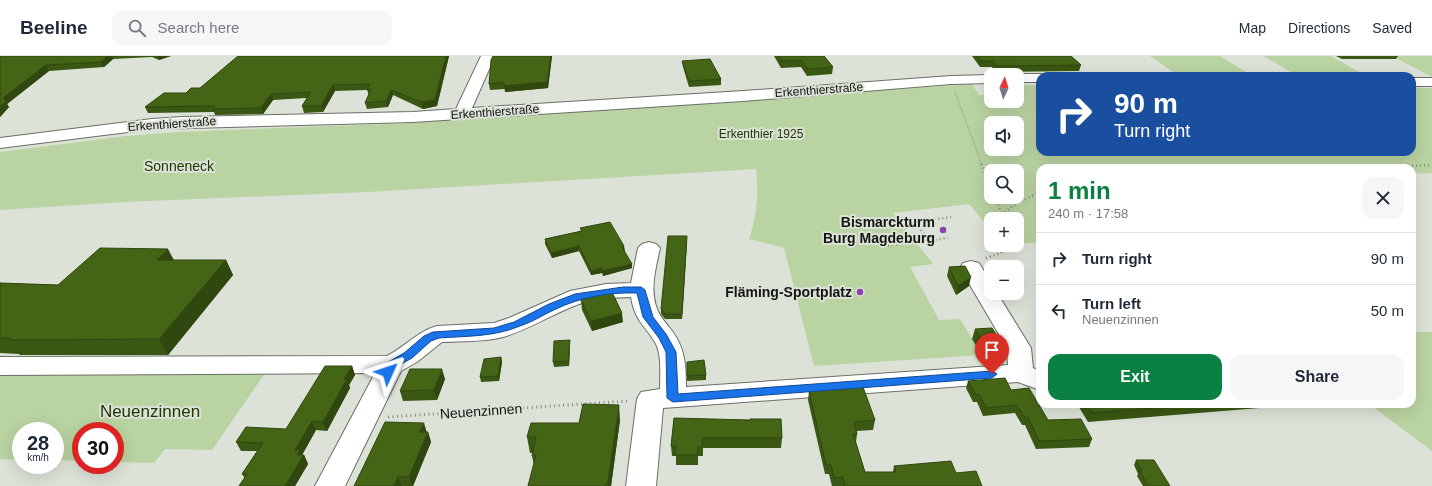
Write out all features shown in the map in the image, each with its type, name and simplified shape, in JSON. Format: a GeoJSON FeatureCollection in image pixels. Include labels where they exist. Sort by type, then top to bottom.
{"type":"FeatureCollection","features":[{"type":"Feature","properties":{"kind":"street"},"geometry":{"type":"LineString","coordinates":[[462,114],[488,56]]}},
{"type":"Feature","properties":{"kind":"street","name":"Erkenthierstraße"},"geometry":{"type":"LineString","coordinates":[[0,143],[146,125],[183,122],[373,119],[984,78]]}},
{"type":"Feature","properties":{"kind":"street"},"geometry":{"type":"LineString","coordinates":[[1024,78],[1036,78]]}},
{"type":"Feature","properties":{"kind":"street"},"geometry":{"type":"LineString","coordinates":[[1416,82],[1432,82]]}},
{"type":"Feature","properties":{"kind":"street"},"geometry":{"type":"LineString","coordinates":[[641,486],[671,352],[663,336],[648,317],[641,290],[649,248]]}},
{"type":"Feature","properties":{"kind":"street"},"geometry":{"type":"LineString","coordinates":[[661,399],[1031,377],[1019,348],[971,268]]}},
{"type":"Feature","properties":{"kind":"street"},"geometry":{"type":"LineString","coordinates":[[0,366],[375,364],[389,366],[408,356],[428,338],[437,334],[495,331],[517,324],[552,306],[578,296],[606,291],[641,290]]}},
{"type":"Feature","properties":{"kind":"street"},"geometry":{"type":"LineString","coordinates":[[330,486],[365,418],[389,366]]}},
{"type":"Feature","properties":{"kind":"path"},"geometry":{"type":"LineString","coordinates":[[951,80],[974,147],[984,171]]}},
{"type":"Feature","properties":{"kind":"path"},"geometry":{"type":"LineString","coordinates":[[1416,166],[1432,165]]}},
{"type":"Feature","properties":{"kind":"path"},"geometry":{"type":"LineString","coordinates":[[1006,212],[1014,205],[1036,194]]}},
{"type":"Feature","properties":{"kind":"path"},"geometry":{"type":"LineString","coordinates":[[929,241],[914,222],[951,217]]}},
{"type":"Feature","properties":{"kind":"path"},"geometry":{"type":"LineString","coordinates":[[884,246],[948,238]]}},
{"type":"Feature","properties":{"kind":"path"},"geometry":{"type":"LineString","coordinates":[[971,268],[970,264],[973,262],[1002,252]]}},
{"type":"Feature","properties":{"kind":"path","name":"Neuenzinnen"},"geometry":{"type":"LineString","coordinates":[[365,418],[661,399]]}},
{"type":"Feature","properties":{"kind":"green space"},"geometry":{"type":"Polygon","coordinates":[[[1150,56],[1220,56],[1246,72],[1173,72],[1150,56]]]}},
{"type":"Feature","properties":{"kind":"green space"},"geometry":{"type":"Polygon","coordinates":[[[1263,56],[1331,56],[1359,72],[1291,72],[1263,56]]]}},
{"type":"Feature","properties":{"kind":"green space"},"geometry":{"type":"Polygon","coordinates":[[[1392,56],[1432,56],[1432,77],[1392,56]]]}},
{"type":"Feature","properties":{"kind":"green space"},"geometry":{"type":"Polygon","coordinates":[[[972,84],[979,95],[984,95],[984,108],[1024,108],[1024,85],[1036,85],[1036,156],[1416,156],[1416,88],[1432,88],[1432,173],[1416,174],[1416,164],[1036,164],[1036,242],[1024,243],[1024,212],[984,212],[984,222],[969,204],[893,213],[933,264],[910,267],[939,320],[960,319],[982,355],[814,366],[784,248],[749,239],[757,204],[756,169],[368,192],[124,202],[0,210],[0,152],[126,136],[178,132],[411,123],[972,84]]]}},
{"type":"Feature","properties":{"kind":"green space"},"geometry":{"type":"Polygon","coordinates":[[[1416,332],[1432,332],[1432,451],[1374,408],[1416,408],[1416,332]]]}},
{"type":"Feature","properties":{"kind":"green space","name":"Neuenzinnen"},"geometry":{"type":"Polygon","coordinates":[[[268,369],[212,450],[165,449],[154,463],[124,462],[124,422],[72,422],[72,461],[64,460],[64,422],[12,422],[12,460],[0,459],[0,370],[268,369]]]}},
{"type":"Feature","properties":{"kind":"building"},"geometry":{"type":"Polygon","coordinates":[[[0,56],[108,56],[101,62],[46,65],[3,98],[6,101],[0,107],[0,56]]]}},
{"type":"Feature","properties":{"kind":"building"},"geometry":{"type":"Polygon","coordinates":[[[238,56],[446,56],[435,100],[421,102],[391,90],[386,101],[365,103],[371,89],[367,89],[370,84],[333,85],[321,106],[302,106],[311,92],[271,94],[261,108],[213,109],[215,106],[145,107],[164,93],[186,93],[191,88],[200,88],[238,56]]]}},
{"type":"Feature","properties":{"kind":"building"},"geometry":{"type":"Polygon","coordinates":[[[493,56],[551,56],[547,82],[504,86],[504,82],[489,84],[491,60],[493,56]]]}},
{"type":"Feature","properties":{"kind":"building"},"geometry":{"type":"Polygon","coordinates":[[[778,56],[824,56],[833,67],[808,69],[801,60],[782,61],[778,56]]]}},
{"type":"Feature","properties":{"kind":"building"},"geometry":{"type":"Polygon","coordinates":[[[978,56],[1071,56],[1081,65],[997,66],[993,61],[981,61],[978,56]]]}},
{"type":"Feature","properties":{"kind":"building"},"geometry":{"type":"Polygon","coordinates":[[[710,59],[721,79],[689,81],[682,61],[710,59]]]}},
{"type":"Feature","properties":{"kind":"building"},"geometry":{"type":"Polygon","coordinates":[[[610,222],[624,246],[622,247],[632,264],[603,271],[601,268],[591,271],[579,246],[551,253],[545,239],[582,231],[580,228],[610,222]]]}},
{"type":"Feature","properties":{"kind":"building"},"geometry":{"type":"Polygon","coordinates":[[[668,236],[687,236],[682,314],[665,314],[661,309],[668,236]]]}},
{"type":"Feature","properties":{"kind":"building"},"geometry":{"type":"Polygon","coordinates":[[[100,248],[168,249],[157,260],[226,260],[159,339],[9,340],[11,338],[0,338],[0,283],[58,285],[100,248]]]}},
{"type":"Feature","properties":{"kind":"building"},"geometry":{"type":"Polygon","coordinates":[[[965,266],[971,277],[958,286],[949,267],[965,266]]]}},
{"type":"Feature","properties":{"kind":"building"},"geometry":{"type":"Polygon","coordinates":[[[612,292],[622,313],[591,321],[581,300],[612,292]]]}},
{"type":"Feature","properties":{"kind":"building"},"geometry":{"type":"Polygon","coordinates":[[[992,328],[1004,347],[987,349],[975,329],[992,328]]]}},
{"type":"Feature","properties":{"kind":"building"},"geometry":{"type":"Polygon","coordinates":[[[570,340],[568,361],[553,362],[554,341],[570,340]]]}},
{"type":"Feature","properties":{"kind":"building"},"geometry":{"type":"Polygon","coordinates":[[[501,357],[498,376],[480,377],[484,359],[501,357]]]}},
{"type":"Feature","properties":{"kind":"building"},"geometry":{"type":"Polygon","coordinates":[[[704,360],[706,375],[687,376],[687,362],[704,360]]]}},
{"type":"Feature","properties":{"kind":"building"},"geometry":{"type":"Polygon","coordinates":[[[325,366],[352,366],[344,379],[347,379],[323,422],[312,421],[295,450],[300,450],[297,455],[304,455],[285,486],[239,486],[247,474],[242,474],[263,443],[236,442],[246,427],[286,429],[325,366]]]}},
{"type":"Feature","properties":{"kind":"building"},"geometry":{"type":"Polygon","coordinates":[[[410,369],[442,369],[434,390],[400,391],[410,369]]]}},
{"type":"Feature","properties":{"kind":"building"},"geometry":{"type":"Polygon","coordinates":[[[1005,378],[1011,390],[1029,388],[1036,400],[1036,408],[1041,408],[1048,420],[1081,419],[1092,439],[1039,441],[1028,417],[1024,417],[1017,405],[986,408],[979,394],[976,395],[968,381],[1005,378]]]}},
{"type":"Feature","properties":{"kind":"building"},"geometry":{"type":"Polygon","coordinates":[[[863,387],[875,420],[854,422],[857,434],[853,434],[865,472],[896,472],[894,466],[951,461],[956,473],[976,471],[982,486],[845,486],[843,477],[834,478],[831,465],[826,465],[809,391],[863,387]]]}},
{"type":"Feature","properties":{"kind":"building"},"geometry":{"type":"Polygon","coordinates":[[[583,404],[619,405],[608,483],[606,483],[605,486],[528,486],[536,455],[532,456],[536,437],[527,437],[531,423],[579,423],[583,404]]]}},
{"type":"Feature","properties":{"kind":"building"},"geometry":{"type":"Polygon","coordinates":[[[1089,408],[1155,408],[1092,413],[1089,408]]]}},
{"type":"Feature","properties":{"kind":"building"},"geometry":{"type":"Polygon","coordinates":[[[674,418],[750,420],[781,419],[782,438],[703,438],[702,446],[698,447],[697,455],[675,455],[676,446],[671,446],[674,418]]]}},
{"type":"Feature","properties":{"kind":"building"},"geometry":{"type":"Polygon","coordinates":[[[385,422],[424,423],[419,432],[428,432],[409,477],[398,477],[394,486],[354,486],[385,422]]]}},
{"type":"Feature","properties":{"kind":"building"},"geometry":{"type":"Polygon","coordinates":[[[1136,460],[1154,460],[1170,486],[1148,486],[1136,460]]]}},
{"type":"Feature","properties":{"kind":"place","name":"Bismarckturm Burg Magdeburg"},"geometry":{"type":"Point","coordinates":[943,230]}},
{"type":"Feature","properties":{"kind":"place","name":"Fläming-Sportplatz"},"geometry":{"type":"Point","coordinates":[860,292]}},
{"type":"Feature","properties":{"kind":"route"},"geometry":{"type":"LineString","coordinates":[[388,372],[389,366],[408,356],[428,338],[437,334],[495,331],[508,328],[527,320],[552,306],[578,296],[606,291],[641,290],[641,295],[648,317],[663,336],[671,352],[673,398],[992,374]]}},
{"type":"Feature","properties":{"kind":"park label","name":"Erkenthier 1925"},"geometry":{"type":"Point","coordinates":[761,134]}},
{"type":"Feature","properties":{"kind":"park label","name":"Sonneneck"},"geometry":{"type":"Point","coordinates":[179,166]}}]}
